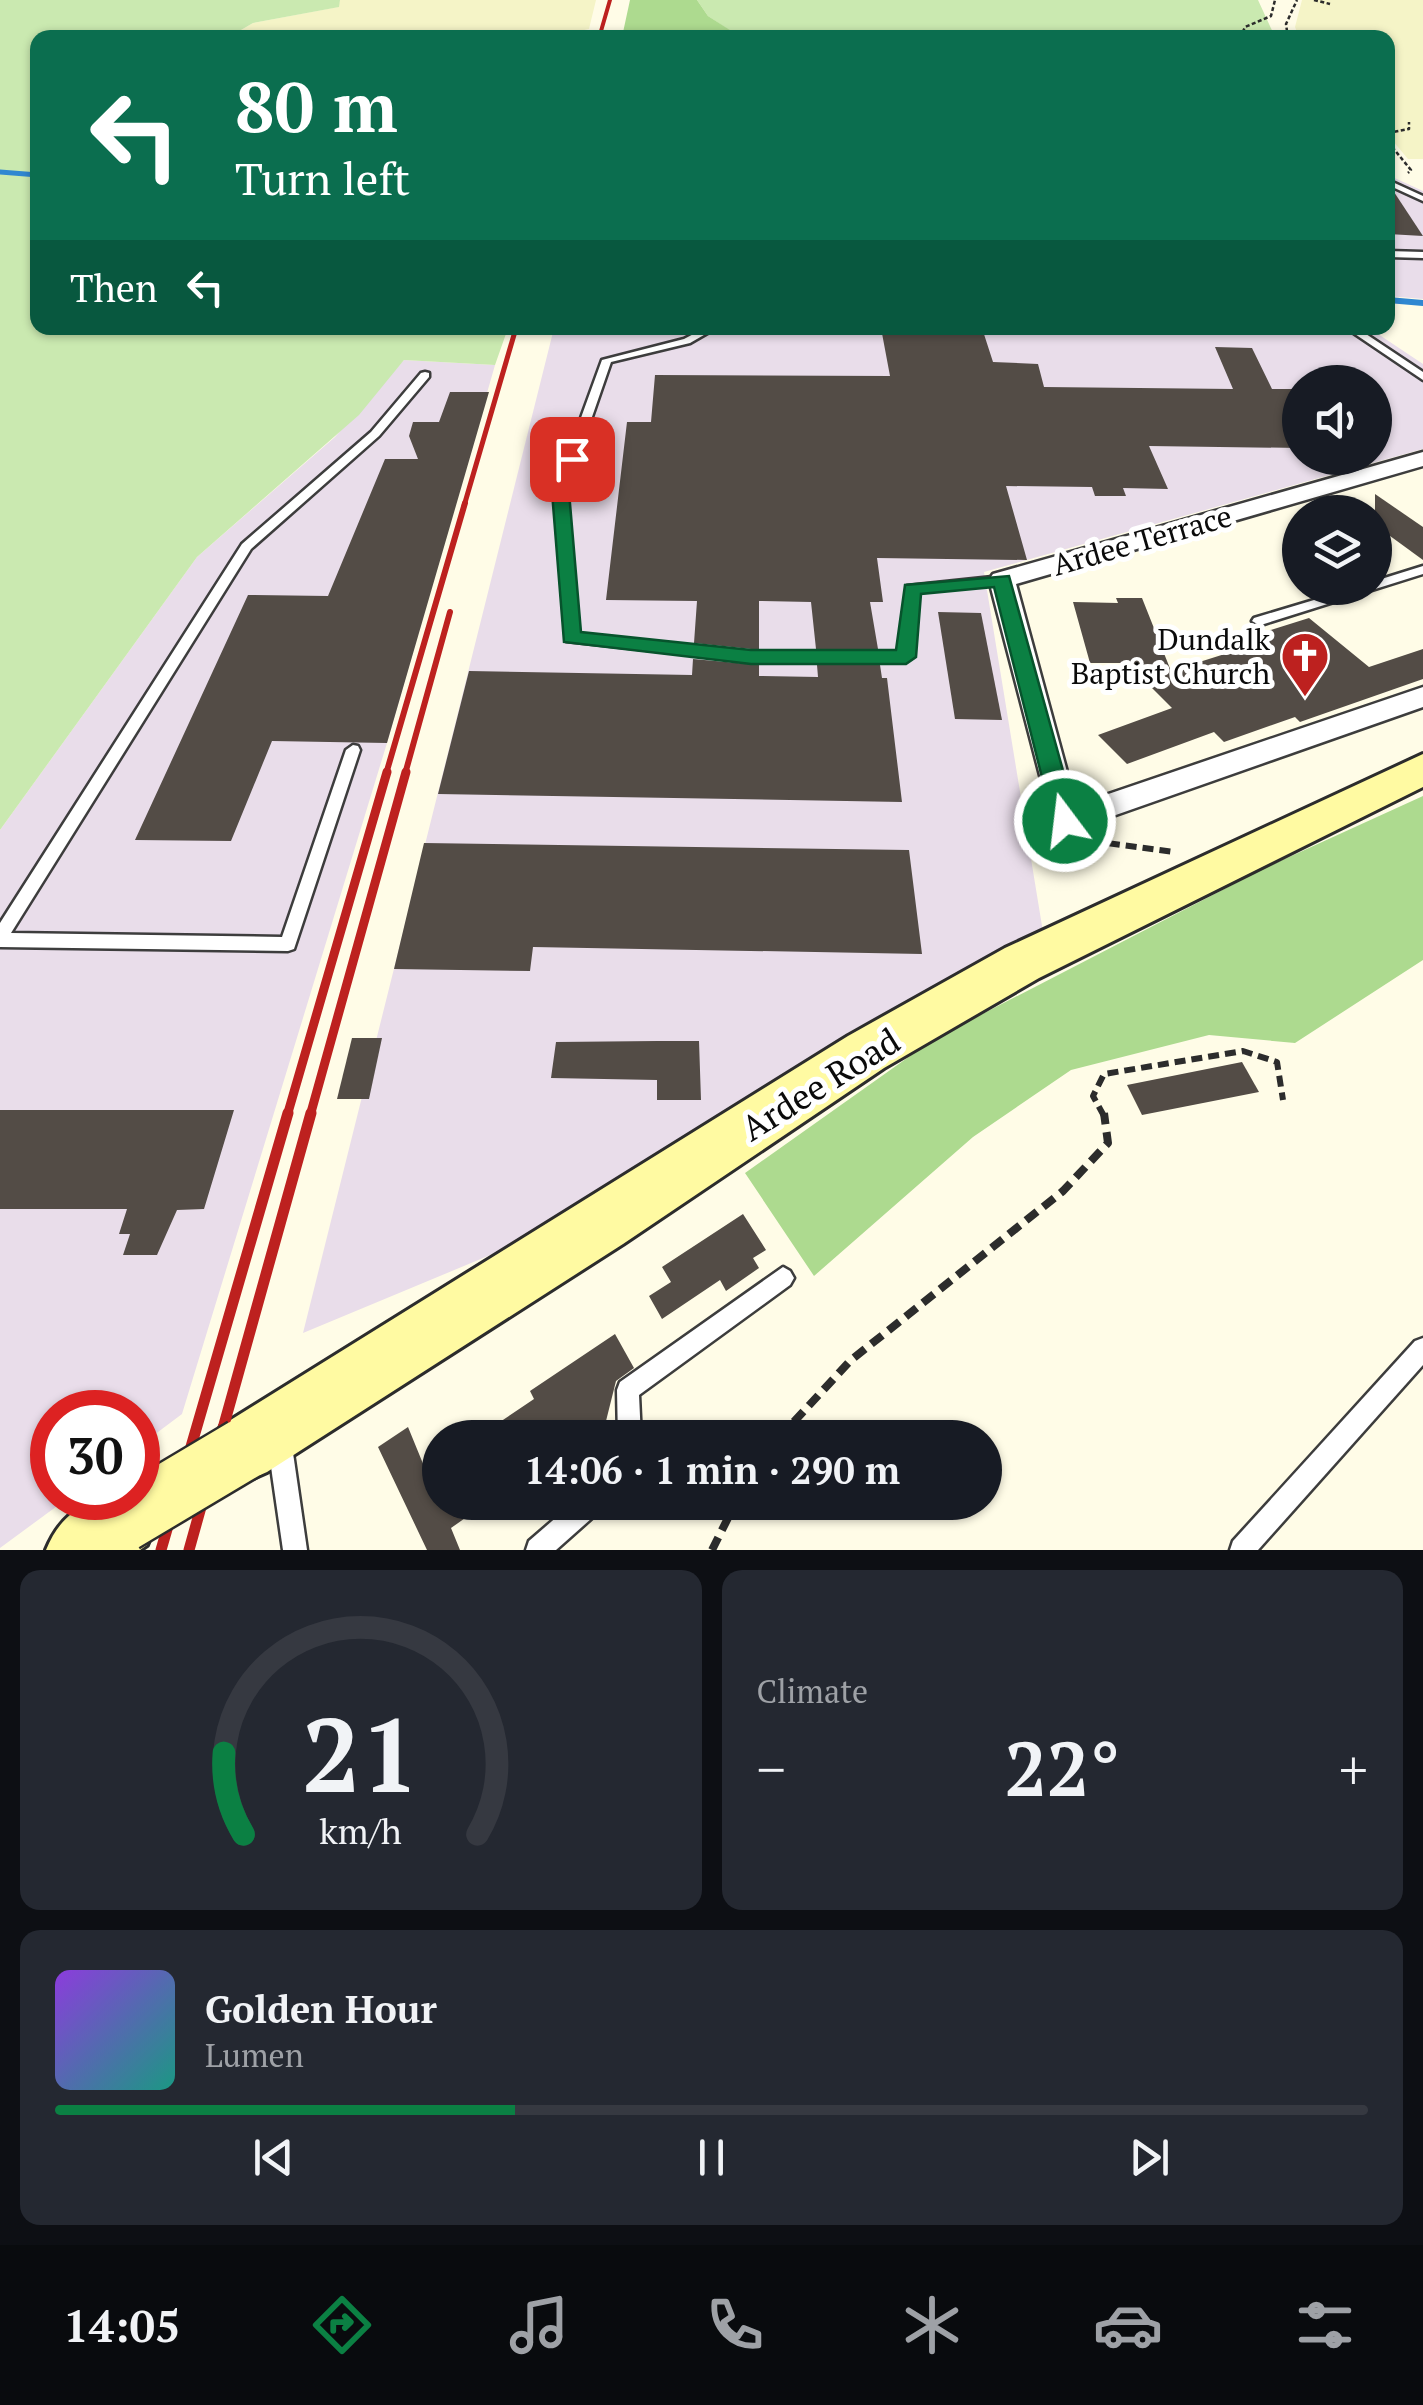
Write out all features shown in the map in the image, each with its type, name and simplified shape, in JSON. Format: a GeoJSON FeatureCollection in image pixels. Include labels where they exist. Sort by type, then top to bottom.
{"type":"FeatureCollection","features":[{"type":"Feature","properties":{"kind":"main road","name":"Ardee Road"},"geometry":{"type":"LineString","coordinates":[[102,1535],[603,1224],[866,1052],[1022,963],[1423,769]]}},
{"type":"Feature","properties":{"kind":"street","name":"Ardee Terrace"},"geometry":{"type":"LineString","coordinates":[[1002,580],[1423,459]]}},
{"type":"Feature","properties":{"kind":"street"},"geometry":{"type":"LineString","coordinates":[[1002,580],[1065,821],[1423,697]]}},
{"type":"Feature","properties":{"kind":"lane"},"geometry":{"type":"LineString","coordinates":[[1395,185],[1423,199]]}},
{"type":"Feature","properties":{"kind":"lane"},"geometry":{"type":"LineString","coordinates":[[1395,254],[1423,255]]}},
{"type":"Feature","properties":{"kind":"lane"},"geometry":{"type":"LineString","coordinates":[[697,335],[607,360],[560,492],[571,638],[751,657],[906,657],[912,589],[1002,580]]}},
{"type":"Feature","properties":{"kind":"lane"},"geometry":{"type":"LineString","coordinates":[[1362,335],[1423,376]]}},
{"type":"Feature","properties":{"kind":"lane"},"geometry":{"type":"LineString","coordinates":[[0,938],[246,548],[375,434],[425,376]]}},
{"type":"Feature","properties":{"kind":"lane"},"geometry":{"type":"LineString","coordinates":[[1392,580],[1423,570]]}},
{"type":"Feature","properties":{"kind":"lane"},"geometry":{"type":"LineString","coordinates":[[1259,621],[1311,605]]}},
{"type":"Feature","properties":{"kind":"lane"},"geometry":{"type":"LineString","coordinates":[[0,938],[288,944],[353,750]]}},
{"type":"Feature","properties":{"kind":"lane"},"geometry":{"type":"LineString","coordinates":[[629,1420],[628,1390],[783,1278]]}},
{"type":"Feature","properties":{"kind":"lane"},"geometry":{"type":"LineString","coordinates":[[1242,1550],[1423,1349]]}},
{"type":"Feature","properties":{"kind":"lane"},"geometry":{"type":"LineString","coordinates":[[261,1438],[295,1550]]}},
{"type":"Feature","properties":{"kind":"lane"},"geometry":{"type":"LineString","coordinates":[[538,1550],[572,1520]]}},
{"type":"Feature","properties":{"kind":"path"},"geometry":{"type":"LineString","coordinates":[[1243,30],[1270,16],[1276,0]]}},
{"type":"Feature","properties":{"kind":"path"},"geometry":{"type":"LineString","coordinates":[[1287,30],[1297,0]]}},
{"type":"Feature","properties":{"kind":"path"},"geometry":{"type":"LineString","coordinates":[[1314,0],[1330,4]]}},
{"type":"Feature","properties":{"kind":"path"},"geometry":{"type":"LineString","coordinates":[[1395,132],[1409,129],[1408,122]]}},
{"type":"Feature","properties":{"kind":"path"},"geometry":{"type":"LineString","coordinates":[[1395,151],[1411,170],[1404,180]]}},
{"type":"Feature","properties":{"kind":"path"},"geometry":{"type":"LineString","coordinates":[[1065,821],[1095,843],[1173,852],[1208,874]]}},
{"type":"Feature","properties":{"kind":"path"},"geometry":{"type":"LineString","coordinates":[[796,1420],[850,1360],[1062,1191],[1108,1143],[1104,1114],[1093,1096],[1104,1074],[1243,1051],[1277,1062],[1284,1100]]}},
{"type":"Feature","properties":{"kind":"path"},"geometry":{"type":"LineString","coordinates":[[712,1550],[727,1520]]}},
{"type":"Feature","properties":{"kind":"shaded area"},"geometry":{"type":"Polygon","coordinates":[[[1395,178],[1423,191],[1423,299],[1395,297],[1395,178]]]}},
{"type":"Feature","properties":{"kind":"shaded area"},"geometry":{"type":"Polygon","coordinates":[[[552,335],[1380,335],[1423,364],[1423,449],[1392,458],[1392,365],[1282,365],[1282,475],[1330,475],[984,572],[1043,932],[851,1031],[524,1241],[303,1333],[552,335]]]}},
{"type":"Feature","properties":{"kind":"shaded area"},"geometry":{"type":"Polygon","coordinates":[[[404,360],[495,365],[387,743],[182,1414],[160,1430],[160,1390],[30,1390],[30,1520],[38,1520],[0,1548],[0,830],[197,557],[335,437],[404,360]]]}},
{"type":"Feature","properties":{"kind":"green space"},"geometry":{"type":"Polygon","coordinates":[[[0,0],[340,0],[339,7],[253,23],[241,30],[30,30],[30,335],[506,335],[495,365],[404,360],[359,415],[197,557],[0,830],[0,0]]]}},
{"type":"Feature","properties":{"kind":"green space"},"geometry":{"type":"Polygon","coordinates":[[[340,0],[596,0],[589,29],[584,30],[241,30],[253,23],[338,7],[340,0]]]}},
{"type":"Feature","properties":{"kind":"green space"},"geometry":{"type":"Polygon","coordinates":[[[630,0],[697,0],[708,16],[730,30],[624,30],[630,0]]]}},
{"type":"Feature","properties":{"kind":"green space"},"geometry":{"type":"Polygon","coordinates":[[[697,0],[1258,0],[1272,30],[729,30],[708,16],[697,0]]]}},
{"type":"Feature","properties":{"kind":"green space"},"geometry":{"type":"Polygon","coordinates":[[[1302,0],[1423,0],[1423,159],[1408,159],[1395,143],[1395,30],[1295,27],[1302,0]]]}},
{"type":"Feature","properties":{"kind":"green space"},"geometry":{"type":"Polygon","coordinates":[[[1423,796],[1423,960],[1295,1043],[1209,1035],[1071,1070],[973,1137],[814,1276],[745,1173],[934,1039],[1263,869],[1423,796]]]}},
{"type":"Feature","properties":{"kind":"building"},"geometry":{"type":"Polygon","coordinates":[[[1395,194],[1423,236],[1395,234],[1395,194]]]}},
{"type":"Feature","properties":{"kind":"building"},"geometry":{"type":"Polygon","coordinates":[[[882,335],[984,335],[993,362],[1038,364],[1044,387],[1233,389],[1215,347],[1252,348],[1272,389],[1282,389],[1282,448],[1149,446],[1168,489],[1123,488],[1126,496],[1095,496],[1092,487],[1006,486],[1027,560],[877,558],[883,602],[870,602],[878,649],[816,649],[811,602],[759,601],[759,649],[694,643],[697,601],[606,600],[627,422],[651,422],[655,375],[890,376],[882,335]]]}},
{"type":"Feature","properties":{"kind":"building"},"geometry":{"type":"Polygon","coordinates":[[[450,392],[489,392],[387,743],[272,741],[231,841],[135,840],[248,595],[328,596],[385,459],[418,459],[409,436],[413,422],[439,422],[450,392]]]}},
{"type":"Feature","properties":{"kind":"building"},"geometry":{"type":"Polygon","coordinates":[[[1392,506],[1423,527],[1423,560],[1392,537],[1392,506]]]}},
{"type":"Feature","properties":{"kind":"building"},"geometry":{"type":"Polygon","coordinates":[[[1116,598],[1142,598],[1171,671],[1269,640],[1261,633],[1309,618],[1369,667],[1423,649],[1423,679],[1300,722],[1295,717],[1224,742],[1214,732],[1127,764],[1098,735],[1172,708],[1127,663],[1090,663],[1073,602],[1118,603],[1116,598]]]}},
{"type":"Feature","properties":{"kind":"building"},"geometry":{"type":"Polygon","coordinates":[[[938,612],[981,613],[1002,720],[955,719],[938,612]]]}},
{"type":"Feature","properties":{"kind":"building"},"geometry":{"type":"Polygon","coordinates":[[[693,659],[759,665],[759,676],[818,677],[817,665],[880,665],[882,678],[887,678],[902,802],[438,794],[469,671],[692,675],[693,659]]]}},
{"type":"Feature","properties":{"kind":"building"},"geometry":{"type":"Polygon","coordinates":[[[424,843],[909,850],[922,954],[533,947],[530,971],[394,969],[424,843]]]}},
{"type":"Feature","properties":{"kind":"building"},"geometry":{"type":"Polygon","coordinates":[[[352,1038],[382,1038],[369,1099],[337,1099],[352,1038]]]}},
{"type":"Feature","properties":{"kind":"building"},"geometry":{"type":"Polygon","coordinates":[[[699,1041],[701,1100],[657,1100],[657,1080],[551,1078],[556,1042],[699,1041]]]}},
{"type":"Feature","properties":{"kind":"building"},"geometry":{"type":"Polygon","coordinates":[[[1242,1062],[1259,1092],[1142,1115],[1127,1085],[1242,1062]]]}},
{"type":"Feature","properties":{"kind":"building"},"geometry":{"type":"Polygon","coordinates":[[[0,1110],[234,1110],[204,1209],[177,1210],[157,1255],[123,1255],[130,1234],[119,1234],[127,1209],[0,1209],[0,1110]]]}},
{"type":"Feature","properties":{"kind":"building"},"geometry":{"type":"Polygon","coordinates":[[[743,1214],[766,1250],[753,1258],[759,1268],[726,1291],[720,1280],[662,1319],[649,1296],[671,1282],[662,1267],[743,1214]]]}},
{"type":"Feature","properties":{"kind":"building"},"geometry":{"type":"Polygon","coordinates":[[[615,1334],[634,1368],[616,1381],[606,1420],[503,1420],[534,1399],[530,1391],[615,1334]]]}},
{"type":"Feature","properties":{"kind":"building"},"geometry":{"type":"Polygon","coordinates":[[[408,1427],[422,1461],[422,1520],[462,1520],[451,1528],[460,1550],[427,1550],[378,1447],[408,1427]]]}},
{"type":"Feature","properties":{"kind":"waterway"},"geometry":{"type":"LineString","coordinates":[[0,172],[30,174]]}},
{"type":"Feature","properties":{"kind":"waterway"},"geometry":{"type":"LineString","coordinates":[[1395,301],[1423,303]]}},
{"type":"Feature","properties":{"kind":"railway"},"geometry":{"type":"LineString","coordinates":[[601,30],[610,0]]}},
{"type":"Feature","properties":{"kind":"railway"},"geometry":{"type":"LineString","coordinates":[[464,506],[514,335]]}},
{"type":"Feature","properties":{"kind":"railway"},"geometry":{"type":"LineString","coordinates":[[386,774],[465,503]]}},
{"type":"Feature","properties":{"kind":"railway"},"geometry":{"type":"LineString","coordinates":[[405,774],[450,612]]}},
{"type":"Feature","properties":{"kind":"railway"},"geometry":{"type":"LineString","coordinates":[[287,1116],[387,772]]}},
{"type":"Feature","properties":{"kind":"railway"},"geometry":{"type":"LineString","coordinates":[[310,1116],[406,772]]}},
{"type":"Feature","properties":{"kind":"railway"},"geometry":{"type":"LineString","coordinates":[[161,1550],[288,1113]]}},
{"type":"Feature","properties":{"kind":"railway"},"geometry":{"type":"LineString","coordinates":[[189,1550],[311,1113]]}},
{"type":"Feature","properties":{"kind":"place","name":"Dundalk Baptist Church"},"geometry":{"type":"Point","coordinates":[1305,698]}},
{"type":"Feature","properties":{"kind":"route"},"geometry":{"type":"LineString","coordinates":[[572,459],[560,492],[571,638],[751,657],[906,657],[912,589],[1002,580],[1065,821]]}}]}
